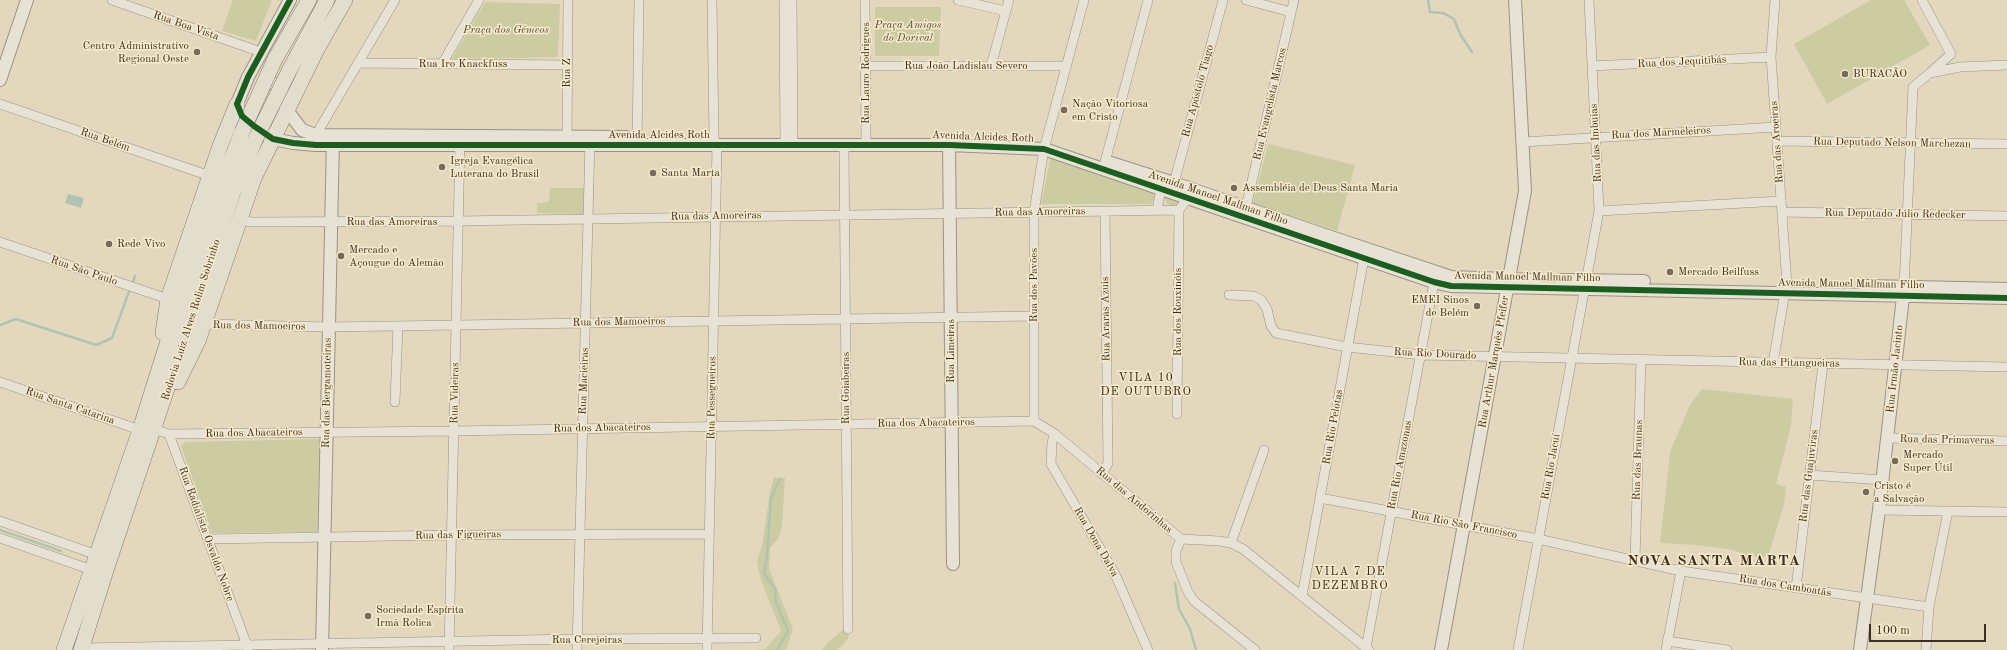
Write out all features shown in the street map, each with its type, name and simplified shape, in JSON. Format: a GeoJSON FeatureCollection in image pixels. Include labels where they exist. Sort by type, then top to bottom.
{"type":"FeatureCollection","features":[{"type":"Feature","properties":{"kind":"highway","name":"Rodovia Luiz Alves Rolim Sobrinho"},"geometry":{"type":"LineString","coordinates":[[82,649],[147,429],[156,382],[211,214],[242,132],[275,59],[309,0]]}},
{"type":"Feature","properties":{"kind":"highway","name":"Rodovia Luiz Alves Rolim Sobrinho"},"geometry":{"type":"LineString","coordinates":[[64,650],[97,555],[147,429],[166,396],[233,192],[289,71],[327,0]]}},
{"type":"Feature","properties":{"kind":"highway"},"geometry":{"type":"LineString","coordinates":[[166,396],[179,381],[198,341],[254,178],[317,49],[345,0]]}},
{"type":"Feature","properties":{"kind":"highway"},"geometry":{"type":"LineString","coordinates":[[156,382],[168,299],[210,176],[237,104]]}},
{"type":"Feature","properties":{"kind":"street"},"geometry":{"type":"LineString","coordinates":[[0,80],[28,0]]}},
{"type":"Feature","properties":{"kind":"street","name":"Rua Boa Vista"},"geometry":{"type":"LineString","coordinates":[[112,0],[261,52]]}},
{"type":"Feature","properties":{"kind":"street"},"geometry":{"type":"LineString","coordinates":[[274,139],[242,116],[237,104],[261,52],[290,0]]}},
{"type":"Feature","properties":{"kind":"street"},"geometry":{"type":"LineString","coordinates":[[316,140],[358,63],[395,0]]}},
{"type":"Feature","properties":{"kind":"street"},"geometry":{"type":"LineString","coordinates":[[442,64],[479,0]]}},
{"type":"Feature","properties":{"kind":"street","name":"Rua Z"},"geometry":{"type":"LineString","coordinates":[[567,141],[568,0]]}},
{"type":"Feature","properties":{"kind":"street"},"geometry":{"type":"LineString","coordinates":[[637,141],[639,0]]}},
{"type":"Feature","properties":{"kind":"street","name":"Rua Pessegueiros"},"geometry":{"type":"LineString","coordinates":[[706,650],[715,216],[712,0]]}},
{"type":"Feature","properties":{"kind":"street"},"geometry":{"type":"LineString","coordinates":[[784,0],[788,35],[789,142]]}},
{"type":"Feature","properties":{"kind":"street"},"geometry":{"type":"LineString","coordinates":[[788,35],[792,0]]}},
{"type":"Feature","properties":{"kind":"street","name":"Rua Lauro Rodrigues"},"geometry":{"type":"LineString","coordinates":[[865,0],[866,142]]}},
{"type":"Feature","properties":{"kind":"street"},"geometry":{"type":"LineString","coordinates":[[958,0],[1006,11]]}},
{"type":"Feature","properties":{"kind":"street"},"geometry":{"type":"LineString","coordinates":[[991,66],[1009,0]]}},
{"type":"Feature","properties":{"kind":"street","name":"Rua dos Pavões"},"geometry":{"type":"LineString","coordinates":[[1034,421],[1034,212],[1045,145],[1084,0]]}},
{"type":"Feature","properties":{"kind":"street"},"geometry":{"type":"LineString","coordinates":[[1105,162],[1148,0]]}},
{"type":"Feature","properties":{"kind":"street","name":"Rua Apóstolo Tiago"},"geometry":{"type":"LineString","coordinates":[[1174,183],[1222,0]]}},
{"type":"Feature","properties":{"kind":"street"},"geometry":{"type":"LineString","coordinates":[[1246,0],[1291,12]]}},
{"type":"Feature","properties":{"kind":"street","name":"Rua Evangelista Marcos"},"geometry":{"type":"LineString","coordinates":[[1246,207],[1294,0]]}},
{"type":"Feature","properties":{"kind":"street","name":"Rua Arthur Marquês Pfeifer"},"geometry":{"type":"LineString","coordinates":[[1441,650],[1525,191],[1515,0]]}},
{"type":"Feature","properties":{"kind":"street","name":"Rua das Imbuias"},"geometry":{"type":"LineString","coordinates":[[1585,284],[1599,211],[1589,0]]}},
{"type":"Feature","properties":{"kind":"street","name":"Rua das Aroeiras"},"geometry":{"type":"LineString","coordinates":[[1773,363],[1786,288],[1771,57],[1775,0]]}},
{"type":"Feature","properties":{"kind":"street"},"geometry":{"type":"LineString","coordinates":[[1922,0],[1952,54],[1930,73]]}},
{"type":"Feature","properties":{"kind":"street"},"geometry":{"type":"LineString","coordinates":[[261,52],[268,79],[282,91],[287,110]]}},
{"type":"Feature","properties":{"kind":"street","name":"Rua dos Jequitibás"},"geometry":{"type":"LineString","coordinates":[[1592,66],[1771,57]]}},
{"type":"Feature","properties":{"kind":"street","name":"Rua Iro Knackfuss"},"geometry":{"type":"LineString","coordinates":[[358,63],[568,65]]}},
{"type":"Feature","properties":{"kind":"street"},"geometry":{"type":"LineString","coordinates":[[1930,73],[1960,67],[2007,65]]}},
{"type":"Feature","properties":{"kind":"street","name":"Rua João Ladislau Severo"},"geometry":{"type":"LineString","coordinates":[[866,66],[1066,66]]}},
{"type":"Feature","properties":{"kind":"street","name":"Rua Irmão Jacinto"},"geometry":{"type":"LineString","coordinates":[[1860,650],[1883,480],[1904,291],[1913,87],[1930,73]]}},
{"type":"Feature","properties":{"kind":"street"},"geometry":{"type":"LineString","coordinates":[[246,84],[268,79]]}},
{"type":"Feature","properties":{"kind":"street","name":"Rua Belém"},"geometry":{"type":"LineString","coordinates":[[0,104],[210,176]]}},
{"type":"Feature","properties":{"kind":"street","name":"Avenida Alcides Roth"},"geometry":{"type":"LineString","coordinates":[[287,110],[302,130],[316,140]]}},
{"type":"Feature","properties":{"kind":"street","name":"Rua dos Marmeleiros"},"geometry":{"type":"LineString","coordinates":[[1523,142],[1776,127]]}},
{"type":"Feature","properties":{"kind":"street","name":"Avenida Alcides Roth"},"geometry":{"type":"LineString","coordinates":[[274,139],[866,142],[949,141],[992,138],[1045,145]]}},
{"type":"Feature","properties":{"kind":"street","name":"Rua das Bergamoteiras"},"geometry":{"type":"LineString","coordinates":[[322,647],[333,140]]}},
{"type":"Feature","properties":{"kind":"street","name":"Rua Videiras"},"geometry":{"type":"LineString","coordinates":[[449,646],[460,141]]}},
{"type":"Feature","properties":{"kind":"street","name":"Rua Macieiras"},"geometry":{"type":"LineString","coordinates":[[577,650],[590,141]]}},
{"type":"Feature","properties":{"kind":"street","name":"Rua Limeiras"},"geometry":{"type":"LineString","coordinates":[[949,141],[953,564]]}},
{"type":"Feature","properties":{"kind":"street","name":"Rua Deputado Nelson Marchezan"},"geometry":{"type":"LineString","coordinates":[[1777,141],[2007,144]]}},
{"type":"Feature","properties":{"kind":"street","name":"Avenida Alcides Roth"},"geometry":{"type":"LineString","coordinates":[[789,142],[844,146],[866,142]]}},
{"type":"Feature","properties":{"kind":"street","name":"Avenida Manoel Mallman Filho"},"geometry":{"type":"LineString","coordinates":[[1045,145],[1174,183],[1189,193],[1364,258],[1434,282],[1451,286],[1508,283],[1786,288],[1904,291],[2007,298]]}},
{"type":"Feature","properties":{"kind":"street","name":"Avenida Manoel Mallman Filho"},"geometry":{"type":"LineString","coordinates":[[1045,145],[1161,189],[1189,193],[1246,207],[1451,277],[1508,283]]}},
{"type":"Feature","properties":{"kind":"street","name":"Rua Goiabeiras"},"geometry":{"type":"LineString","coordinates":[[844,146],[848,629]]}},
{"type":"Feature","properties":{"kind":"street"},"geometry":{"type":"LineString","coordinates":[[1157,210],[1161,189]]}},
{"type":"Feature","properties":{"kind":"street"},"geometry":{"type":"LineString","coordinates":[[1179,210],[1189,193]]}},
{"type":"Feature","properties":{"kind":"street"},"geometry":{"type":"LineString","coordinates":[[1599,211],[1781,201]]}},
{"type":"Feature","properties":{"kind":"street","name":"Rua das Amoreiras"},"geometry":{"type":"LineString","coordinates":[[239,220],[250,222],[588,220],[715,216],[1179,210]]}},
{"type":"Feature","properties":{"kind":"street","name":"Rua dos Rouxinóis"},"geometry":{"type":"LineString","coordinates":[[1177,414],[1179,210]]}},
{"type":"Feature","properties":{"kind":"street","name":"Rua Araras Azuis"},"geometry":{"type":"LineString","coordinates":[[1102,474],[1108,463],[1105,211]]}},
{"type":"Feature","properties":{"kind":"street","name":"Rua Deputado Júlio Redecker"},"geometry":{"type":"LineString","coordinates":[[1782,212],[2007,216]]}},
{"type":"Feature","properties":{"kind":"street","name":"Rua São Paulo"},"geometry":{"type":"LineString","coordinates":[[0,242],[168,299]]}},
{"type":"Feature","properties":{"kind":"street","name":"Rua Rio Pelotas"},"geometry":{"type":"LineString","coordinates":[[1302,596],[1364,258]]}},
{"type":"Feature","properties":{"kind":"street","name":"Rua Rio Amazonas"},"geometry":{"type":"LineString","coordinates":[[1368,649],[1434,282]]}},
{"type":"Feature","properties":{"kind":"street","name":"Rua Rio Jacuí"},"geometry":{"type":"LineString","coordinates":[[1518,650],[1585,284]]}},
{"type":"Feature","properties":{"kind":"street","name":"Avenida Manoel Mallman Filho"},"geometry":{"type":"LineString","coordinates":[[1904,291],[2007,289]]}},
{"type":"Feature","properties":{"kind":"street","name":"Rua Rio Dourado"},"geometry":{"type":"LineString","coordinates":[[1229,295],[1254,296],[1261,300],[1267,309],[1271,326],[1276,333],[1289,337],[1347,347],[1421,355],[1571,358]]}},
{"type":"Feature","properties":{"kind":"street","name":"Rua dos Mamoeiros"},"geometry":{"type":"LineString","coordinates":[[204,324],[329,327],[1034,316]]}},
{"type":"Feature","properties":{"kind":"street"},"geometry":{"type":"LineString","coordinates":[[395,402],[398,326]]}},
{"type":"Feature","properties":{"kind":"street","name":"Rua das Pitangueiras"},"geometry":{"type":"LineString","coordinates":[[1571,358],[2007,367]]}},
{"type":"Feature","properties":{"kind":"street","name":"Rua das Braunas"},"geometry":{"type":"LineString","coordinates":[[1635,560],[1641,360]]}},
{"type":"Feature","properties":{"kind":"street","name":"Rua das Guajuviras"},"geometry":{"type":"LineString","coordinates":[[1796,588],[1823,364]]}},
{"type":"Feature","properties":{"kind":"street","name":"Rua Santa Catarina"},"geometry":{"type":"LineString","coordinates":[[0,382],[147,429]]}},
{"type":"Feature","properties":{"kind":"street","name":"Rua das Andorinhas"},"geometry":{"type":"LineString","coordinates":[[1034,421],[1055,434],[1181,539],[1231,543],[1243,549],[1368,649]]}},
{"type":"Feature","properties":{"kind":"street","name":"Rua dos Abacateiros"},"geometry":{"type":"LineString","coordinates":[[169,434],[454,431],[1034,421]]}},
{"type":"Feature","properties":{"kind":"street"},"geometry":{"type":"LineString","coordinates":[[147,429],[169,434]]}},
{"type":"Feature","properties":{"kind":"street","name":"Rua Radialista Osvaldo Nobre"},"geometry":{"type":"LineString","coordinates":[[169,434],[247,647]]}},
{"type":"Feature","properties":{"kind":"street","name":"Rua Dona Dalva"},"geometry":{"type":"LineString","coordinates":[[1055,434],[1052,442],[1051,464],[1115,574],[1148,650]]}},
{"type":"Feature","properties":{"kind":"street","name":"Rua das Primaveras"},"geometry":{"type":"LineString","coordinates":[[1887,438],[2007,441]]}},
{"type":"Feature","properties":{"kind":"street"},"geometry":{"type":"LineString","coordinates":[[1231,543],[1264,450]]}},
{"type":"Feature","properties":{"kind":"street"},"geometry":{"type":"LineString","coordinates":[[1810,475],[1883,480]]}},
{"type":"Feature","properties":{"kind":"street","name":"Rua Rio São Francisco"},"geometry":{"type":"LineString","coordinates":[[1320,498],[1538,539]]}},
{"type":"Feature","properties":{"kind":"street"},"geometry":{"type":"LineString","coordinates":[[1879,510],[2007,512]]}},
{"type":"Feature","properties":{"kind":"street"},"geometry":{"type":"LineString","coordinates":[[1926,650],[1929,607],[1948,511]]}},
{"type":"Feature","properties":{"kind":"street"},"geometry":{"type":"LineString","coordinates":[[0,521],[97,555]]}},
{"type":"Feature","properties":{"kind":"street","name":"Rua das Figueiras"},"geometry":{"type":"LineString","coordinates":[[208,539],[452,535],[709,534]]}},
{"type":"Feature","properties":{"kind":"street"},"geometry":{"type":"LineString","coordinates":[[0,538],[92,570]]}},
{"type":"Feature","properties":{"kind":"street"},"geometry":{"type":"LineString","coordinates":[[1181,539],[1176,551],[1176,562],[1188,592],[1194,601],[1255,650]]}},
{"type":"Feature","properties":{"kind":"street","name":"Rua dos Camboatãs"},"geometry":{"type":"LineString","coordinates":[[1538,539],[1681,570],[1929,607]]}},
{"type":"Feature","properties":{"kind":"street"},"geometry":{"type":"LineString","coordinates":[[1681,570],[1667,646],[1727,650]]}},
{"type":"Feature","properties":{"kind":"street","name":"Rua Cerejeiras"},"geometry":{"type":"LineString","coordinates":[[82,649],[449,646],[577,639],[707,640],[756,638]]}},
{"type":"Feature","properties":{"kind":"green space"},"geometry":{"type":"Polygon","coordinates":[[[233,0],[272,0],[256,41],[222,31],[233,0]]]}},
{"type":"Feature","properties":{"kind":"green space","name":"BURACÃO"},"geometry":{"type":"Polygon","coordinates":[[[1871,0],[1904,0],[1930,45],[1827,104],[1794,44],[1871,0]]]}},
{"type":"Feature","properties":{"kind":"green space","name":"Praça dos Gêmeos"},"geometry":{"type":"Polygon","coordinates":[[[485,2],[560,4],[558,57],[452,59],[485,2]]]}},
{"type":"Feature","properties":{"kind":"green space","name":"Praça Amigos do Dorival"},"geometry":{"type":"Polygon","coordinates":[[[875,7],[941,7],[939,56],[875,56],[875,7]]]}},
{"type":"Feature","properties":{"kind":"green space"},"geometry":{"type":"Polygon","coordinates":[[[1268,144],[1355,165],[1337,231],[1253,203],[1268,144]]]}},
{"type":"Feature","properties":{"kind":"green space"},"geometry":{"type":"Polygon","coordinates":[[[1051,156],[1154,192],[1155,198],[1151,204],[1041,204],[1051,156]]]}},
{"type":"Feature","properties":{"kind":"green space"},"geometry":{"type":"Polygon","coordinates":[[[550,188],[585,188],[585,214],[537,213],[537,203],[549,202],[550,188]]]}},
{"type":"Feature","properties":{"kind":"green space"},"geometry":{"type":"Polygon","coordinates":[[[1167,196],[1181,200],[1178,205],[1172,206],[1167,204],[1165,199],[1167,196]]]}},
{"type":"Feature","properties":{"kind":"green space"},"geometry":{"type":"Polygon","coordinates":[[[1702,389],[1793,399],[1791,426],[1776,484],[1786,487],[1784,504],[1768,557],[1748,557],[1734,550],[1697,545],[1660,543],[1670,452],[1690,405],[1702,389]]]}},
{"type":"Feature","properties":{"kind":"green space"},"geometry":{"type":"Polygon","coordinates":[[[320,439],[317,532],[212,533],[181,446],[186,442],[320,439]]]}},
{"type":"Feature","properties":{"kind":"green space"},"geometry":{"type":"Polygon","coordinates":[[[774,477],[785,478],[782,528],[778,539],[770,548],[769,569],[793,629],[786,650],[752,650],[765,649],[781,631],[760,577],[757,560],[762,547],[770,492],[774,477]]]}},
{"type":"Feature","properties":{"kind":"green space"},"geometry":{"type":"Polygon","coordinates":[[[844,629],[849,633],[848,639],[842,646],[837,650],[822,650],[828,642],[844,629]]]}},
{"type":"Feature","properties":{"kind":"shaded area"},"geometry":{"type":"Polygon","coordinates":[[[68,194],[84,198],[81,208],[65,203],[68,194]]]}},
{"type":"Feature","properties":{"kind":"waterway"},"geometry":{"type":"LineString","coordinates":[[1428,0],[1430,12],[1443,13],[1454,19],[1460,34],[1472,52]]}},
{"type":"Feature","properties":{"kind":"waterway"},"geometry":{"type":"LineString","coordinates":[[132,285],[135,276]]}},
{"type":"Feature","properties":{"kind":"waterway"},"geometry":{"type":"LineString","coordinates":[[0,325],[16,319],[96,345],[112,338],[130,289]]}},
{"type":"Feature","properties":{"kind":"waterway"},"geometry":{"type":"LineString","coordinates":[[777,650],[788,631],[776,602],[775,589],[764,573],[767,556],[771,498],[780,479]]}},
{"type":"Feature","properties":{"kind":"waterway"},"geometry":{"type":"LineString","coordinates":[[0,530],[61,551]]}},
{"type":"Feature","properties":{"kind":"waterway"},"geometry":{"type":"LineString","coordinates":[[1175,583],[1179,609],[1190,629],[1196,650]]}},
{"type":"Feature","properties":{"kind":"cycle path"},"geometry":{"type":"LineString","coordinates":[[290,0],[248,77],[237,104],[242,116],[254,126],[273,139],[293,143],[316,145],[949,145],[1044,149],[1434,282],[1451,286],[2007,298]]}},
{"type":"Feature","properties":{"kind":"place","name":"Centro Administrativo Regional Oeste"},"geometry":{"type":"Point","coordinates":[197,52]}},
{"type":"Feature","properties":{"kind":"place","name":"BURACÃO"},"geometry":{"type":"Point","coordinates":[1845,74]}},
{"type":"Feature","properties":{"kind":"place","name":"Nação Vitoriosa em Cristo"},"geometry":{"type":"Point","coordinates":[1064,110]}},
{"type":"Feature","properties":{"kind":"place","name":"Igreja Evangélica Luterana do Brasil"},"geometry":{"type":"Point","coordinates":[442,167]}},
{"type":"Feature","properties":{"kind":"place","name":"Santa Marta"},"geometry":{"type":"Point","coordinates":[653,173]}},
{"type":"Feature","properties":{"kind":"place","name":"Assembléia de Deus Santa Maria"},"geometry":{"type":"Point","coordinates":[1234,188]}},
{"type":"Feature","properties":{"kind":"place","name":"Rede Vivo"},"geometry":{"type":"Point","coordinates":[109,244]}},
{"type":"Feature","properties":{"kind":"place","name":"Mercado e Açougue do Alemão"},"geometry":{"type":"Point","coordinates":[341,256]}},
{"type":"Feature","properties":{"kind":"place","name":"Mercado Beilfuss"},"geometry":{"type":"Point","coordinates":[1670,272]}},
{"type":"Feature","properties":{"kind":"place","name":"EMEI Sinos de Belém"},"geometry":{"type":"Point","coordinates":[1477,306]}},
{"type":"Feature","properties":{"kind":"place","name":"Mercado Super Útil"},"geometry":{"type":"Point","coordinates":[1895,461]}},
{"type":"Feature","properties":{"kind":"place","name":"Cristo é a Salvação"},"geometry":{"type":"Point","coordinates":[1866,492]}},
{"type":"Feature","properties":{"kind":"place","name":"Sociedade Espírita Irmã Rolica"},"geometry":{"type":"Point","coordinates":[368,616]}},
{"type":"Feature","properties":{"kind":"district","name":"VILA 10 DE OUTUBRO"},"geometry":{"type":"Point","coordinates":[1146,385]}},
{"type":"Feature","properties":{"kind":"district","name":"NOVA SANTA MARTA"},"geometry":{"type":"Point","coordinates":[1714,561]}},
{"type":"Feature","properties":{"kind":"district","name":"VILA 7 DE DEZEMBRO"},"geometry":{"type":"Point","coordinates":[1350,579]}}]}
